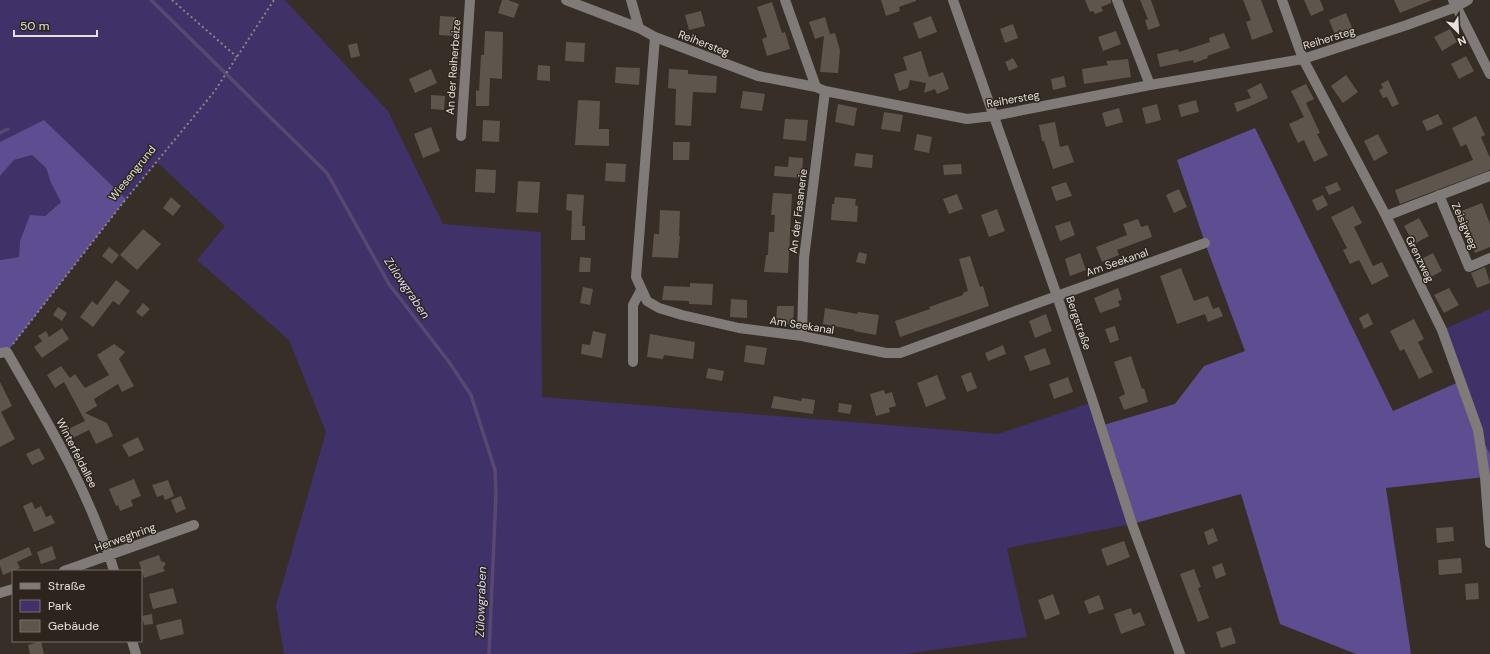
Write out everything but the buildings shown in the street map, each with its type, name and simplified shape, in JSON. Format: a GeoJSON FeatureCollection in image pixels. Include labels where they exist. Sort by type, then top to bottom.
{"type":"FeatureCollection","features":[{"type":"Feature","properties":{"kind":"street","name":"An der Reiherbeize"},"geometry":{"type":"LineString","coordinates":[[460,136],[470,0]]}},
{"type":"Feature","properties":{"kind":"street","name":"Reihersteg"},"geometry":{"type":"LineString","coordinates":[[566,0],[639,28],[655,37],[758,76],[967,118],[993,116],[1150,85],[1303,59],[1362,40],[1455,3],[1468,0]]}},
{"type":"Feature","properties":{"kind":"street"},"geometry":{"type":"LineString","coordinates":[[631,0],[639,28]]}},
{"type":"Feature","properties":{"kind":"street"},"geometry":{"type":"LineString","coordinates":[[786,0],[820,89]]}},
{"type":"Feature","properties":{"kind":"street","name":"Bergstraße"},"geometry":{"type":"LineString","coordinates":[[953,0],[1057,296],[1132,524],[1180,654]]}},
{"type":"Feature","properties":{"kind":"street"},"geometry":{"type":"LineString","coordinates":[[1116,0],[1150,85]]}},
{"type":"Feature","properties":{"kind":"street","name":"Grenzweg"},"geometry":{"type":"LineString","coordinates":[[1282,0],[1303,59],[1386,216],[1442,330],[1478,430],[1485,477],[1490,543]]}},
{"type":"Feature","properties":{"kind":"street"},"geometry":{"type":"LineString","coordinates":[[1455,3],[1490,74]]}},
{"type":"Feature","properties":{"kind":"street","name":"Am Seekanal"},"geometry":{"type":"LineString","coordinates":[[655,37],[636,277],[647,301],[659,308],[738,328],[802,336],[886,353],[900,353],[1205,244]]}},
{"type":"Feature","properties":{"kind":"street","name":"An der Fasanerie"},"geometry":{"type":"LineString","coordinates":[[802,336],[804,258],[820,89]]}},
{"type":"Feature","properties":{"kind":"street","name":"Zeisigweg"},"geometry":{"type":"LineString","coordinates":[[1386,216],[1490,176]]}},
{"type":"Feature","properties":{"kind":"street","name":"Zeisigweg"},"geometry":{"type":"LineString","coordinates":[[1439,195],[1469,267],[1490,258]]}},
{"type":"Feature","properties":{"kind":"street"},"geometry":{"type":"LineString","coordinates":[[633,362],[633,305],[641,290]]}},
{"type":"Feature","properties":{"kind":"street","name":"Winterfeldallee"},"geometry":{"type":"LineString","coordinates":[[4,352],[60,443],[82,489],[110,555],[114,570]]}},
{"type":"Feature","properties":{"kind":"street","name":"Herweghring"},"geometry":{"type":"LineString","coordinates":[[67,570],[194,524]]}},
{"type":"Feature","properties":{"kind":"street"},"geometry":{"type":"LineString","coordinates":[[0,593],[12,589]]}},
{"type":"Feature","properties":{"kind":"street"},"geometry":{"type":"LineString","coordinates":[[132,642],[136,654]]}},
{"type":"Feature","properties":{"kind":"path"},"geometry":{"type":"LineString","coordinates":[[172,0],[237,57]]}},
{"type":"Feature","properties":{"kind":"path","name":"Wiesengrund"},"geometry":{"type":"LineString","coordinates":[[4,352],[126,199],[214,92],[235,62],[274,0]]}},
{"type":"Feature","properties":{"kind":"green space"},"geometry":{"type":"Polygon","coordinates":[[[0,0],[285,0],[388,111],[443,224],[541,232],[542,397],[998,434],[1093,402],[1132,524],[1007,548],[1027,637],[905,654],[284,654],[276,606],[326,432],[289,340],[197,260],[225,226],[157,162],[126,199],[44,120],[0,142],[0,0]]]}},
{"type":"Feature","properties":{"kind":"green space"},"geometry":{"type":"Polygon","coordinates":[[[32,155],[46,168],[51,183],[61,202],[20,241],[19,257],[0,260],[0,176],[14,160],[32,155]]]}},
{"type":"Feature","properties":{"kind":"green space"},"geometry":{"type":"Polygon","coordinates":[[[1490,309],[1490,454],[1478,430],[1442,330],[1490,309]]]}},
{"type":"Feature","properties":{"kind":"shaded area"},"geometry":{"type":"Polygon","coordinates":[[[44,120],[126,199],[7,352],[0,353],[0,260],[19,257],[20,241],[30,215],[45,216],[61,202],[51,183],[46,168],[32,155],[14,160],[0,176],[0,142],[44,120]]]}},
{"type":"Feature","properties":{"kind":"shaded area"},"geometry":{"type":"Polygon","coordinates":[[[1255,128],[1393,411],[1461,381],[1478,430],[1490,454],[1490,543],[1485,477],[1386,488],[1411,654],[1356,654],[1280,624],[1241,494],[1132,524],[1100,426],[1175,404],[1204,366],[1245,351],[1205,243],[1177,160],[1255,128]]]}},
{"type":"Feature","properties":{"kind":"waterway","name":"Zülowgraben"},"geometry":{"type":"LineString","coordinates":[[151,0],[327,173],[389,284],[449,362],[471,395],[495,470],[496,495],[489,654]]}},
{"type":"Feature","properties":{"kind":"waterway"},"geometry":{"type":"LineString","coordinates":[[0,133],[8,129]]}}]}
